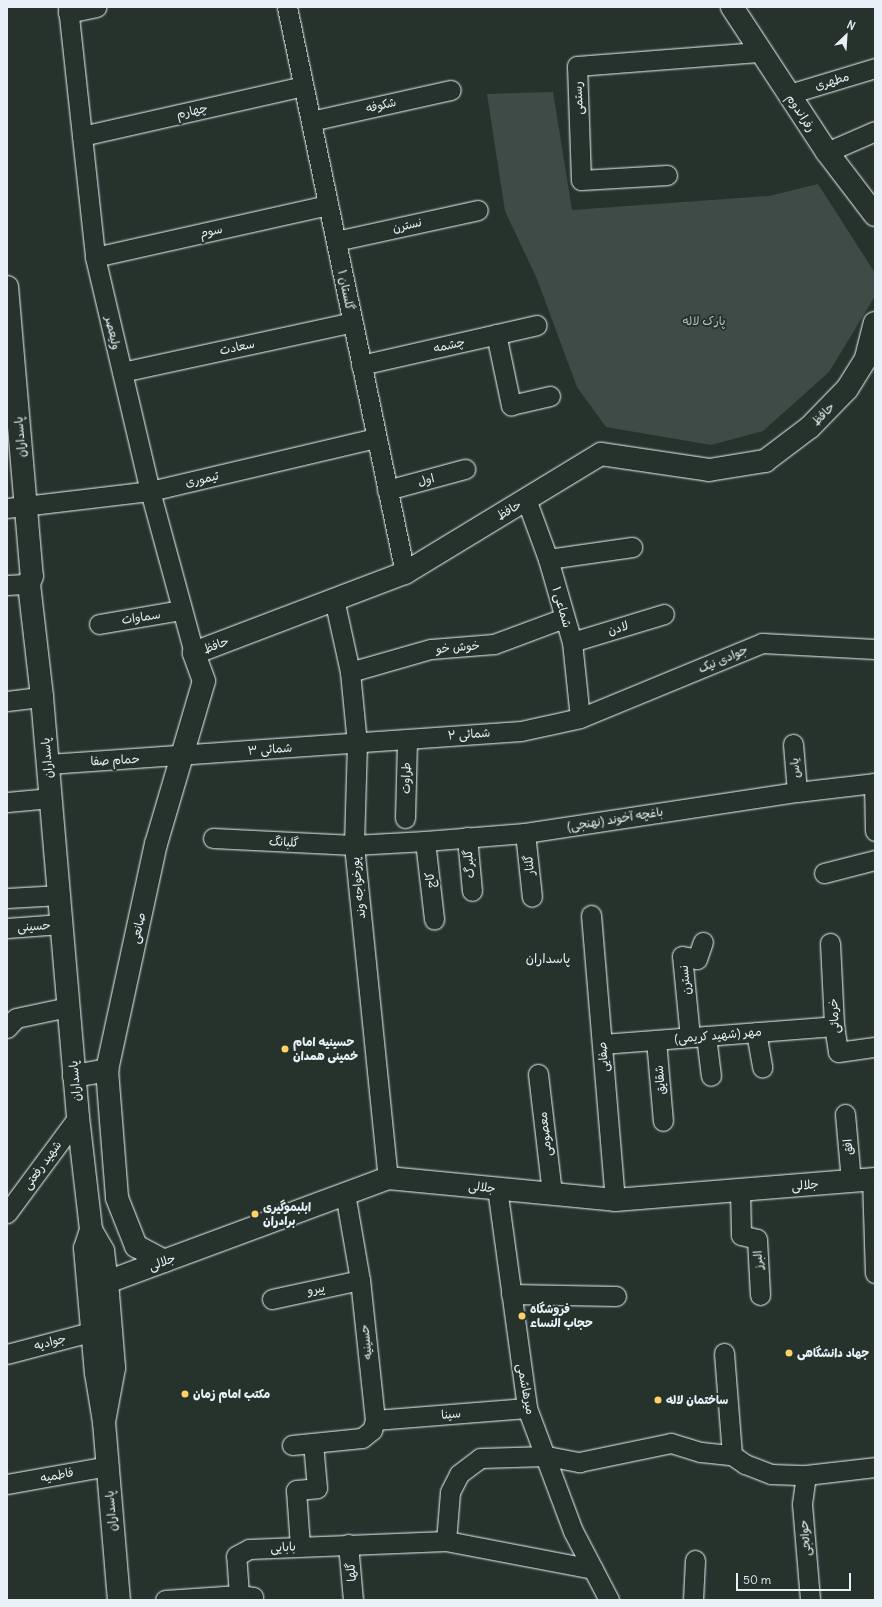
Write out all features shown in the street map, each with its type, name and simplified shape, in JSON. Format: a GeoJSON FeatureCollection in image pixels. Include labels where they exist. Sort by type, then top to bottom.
{"type":"FeatureCollection","features":[{"type":"Feature","properties":{"kind":"street"},"geometry":{"type":"LineString","coordinates":[[68,10],[96,7]]}},
{"type":"Feature","properties":{"kind":"street","name":"گلستان ۱"},"geometry":{"type":"LineString","coordinates":[[287,7],[405,573]]}},
{"type":"Feature","properties":{"kind":"street","name":"رفراندوم"},"geometry":{"type":"LineString","coordinates":[[732,7],[827,152],[875,215]]}},
{"type":"Feature","properties":{"kind":"street","name":"ولیعصر"},"geometry":{"type":"LineString","coordinates":[[68,10],[95,257],[150,491],[194,653]]}},
{"type":"Feature","properties":{"kind":"street","name":"رستمی"},"geometry":{"type":"LineString","coordinates":[[667,175],[581,180],[577,66],[761,52]]}},
{"type":"Feature","properties":{"kind":"street","name":"مطهری"},"geometry":{"type":"LineString","coordinates":[[789,94],[875,68]]}},
{"type":"Feature","properties":{"kind":"street","name":"چهارم"},"geometry":{"type":"LineString","coordinates":[[82,136],[303,86]]}},
{"type":"Feature","properties":{"kind":"street","name":"شکوفه"},"geometry":{"type":"LineString","coordinates":[[311,121],[451,90]]}},
{"type":"Feature","properties":{"kind":"street"},"geometry":{"type":"LineString","coordinates":[[827,152],[875,131]]}},
{"type":"Feature","properties":{"kind":"street","name":"سوم"},"geometry":{"type":"LineString","coordinates":[[95,257],[328,205]]}},
{"type":"Feature","properties":{"kind":"street","name":"نسترن"},"geometry":{"type":"LineString","coordinates":[[336,241],[478,210]]}},
{"type":"Feature","properties":{"kind":"street","name":"پاسداران"},"geometry":{"type":"LineString","coordinates":[[7,294],[16,507],[32,576],[29,584],[42,698],[60,895],[61,924],[74,1076],[91,1230],[103,1251],[107,1282],[114,1368],[104,1422]]}},
{"type":"Feature","properties":{"kind":"street","name":"سعادت"},"geometry":{"type":"LineString","coordinates":[[122,372],[353,322]]}},
{"type":"Feature","properties":{"kind":"street","name":"حافظ"},"geometry":{"type":"LineString","coordinates":[[182,756],[204,681],[194,653],[405,573],[601,454],[710,470],[765,461],[815,422],[847,389],[871,353],[875,323]]}},
{"type":"Feature","properties":{"kind":"street","name":"چشمه"},"geometry":{"type":"LineString","coordinates":[[361,365],[537,325]]}},
{"type":"Feature","properties":{"kind":"street"},"geometry":{"type":"LineString","coordinates":[[496,334],[512,405],[550,396]]}},
{"type":"Feature","properties":{"kind":"street","name":"تیموری"},"geometry":{"type":"LineString","coordinates":[[16,507],[150,491],[376,438]]}},
{"type":"Feature","properties":{"kind":"street","name":"اول"},"geometry":{"type":"LineString","coordinates":[[387,490],[465,469]]}},
{"type":"Feature","properties":{"kind":"street","name":"شماعی ۱"},"geometry":{"type":"LineString","coordinates":[[526,499],[548,559],[572,642],[580,718]]}},
{"type":"Feature","properties":{"kind":"street"},"geometry":{"type":"LineString","coordinates":[[548,559],[632,547]]}},
{"type":"Feature","properties":{"kind":"street"},"geometry":{"type":"LineString","coordinates":[[7,585],[29,584]]}},
{"type":"Feature","properties":{"kind":"street","name":"پورخواجه وند"},"geometry":{"type":"LineString","coordinates":[[334,599],[350,672],[357,743],[354,845],[388,1178]]}},
{"type":"Feature","properties":{"kind":"street","name":"سماوات"},"geometry":{"type":"LineString","coordinates":[[99,624],[182,610]]}},
{"type":"Feature","properties":{"kind":"street","name":"لادن"},"geometry":{"type":"LineString","coordinates":[[572,642],[664,614]]}},
{"type":"Feature","properties":{"kind":"street","name":"خوش خو"},"geometry":{"type":"LineString","coordinates":[[350,672],[431,649],[494,644],[564,618]]}},
{"type":"Feature","properties":{"kind":"street","name":"جوادی نیک"},"geometry":{"type":"LineString","coordinates":[[580,718],[762,642],[875,649]]}},
{"type":"Feature","properties":{"kind":"street"},"geometry":{"type":"LineString","coordinates":[[7,701],[42,698]]}},
{"type":"Feature","properties":{"kind":"street","name":"شمائی ۲"},"geometry":{"type":"LineString","coordinates":[[357,743],[521,731],[580,718]]}},
{"type":"Feature","properties":{"kind":"street","name":"طراوت"},"geometry":{"type":"LineString","coordinates":[[405,818],[407,739]]}},
{"type":"Feature","properties":{"kind":"street","name":"شمائی ۳"},"geometry":{"type":"LineString","coordinates":[[182,756],[357,743]]}},
{"type":"Feature","properties":{"kind":"street","name":"یاس"},"geometry":{"type":"LineString","coordinates":[[792,744],[797,792]]}},
{"type":"Feature","properties":{"kind":"street","name":"حمام صفا"},"geometry":{"type":"LineString","coordinates":[[48,764],[182,756]]}},
{"type":"Feature","properties":{"kind":"street","name":"صانعی"},"geometry":{"type":"LineString","coordinates":[[164,1261],[136,1246],[117,1198],[107,1070],[156,844],[182,756]]}},
{"type":"Feature","properties":{"kind":"street"},"geometry":{"type":"LineString","coordinates":[[874,783],[875,831]]}},
{"type":"Feature","properties":{"kind":"street","name":"باغچه آخوند (نهنجی)"},"geometry":{"type":"LineString","coordinates":[[354,845],[525,833],[797,792],[874,783]]}},
{"type":"Feature","properties":{"kind":"street"},"geometry":{"type":"LineString","coordinates":[[7,802],[51,798]]}},
{"type":"Feature","properties":{"kind":"street","name":"گلنار"},"geometry":{"type":"LineString","coordinates":[[525,833],[532,897]]}},
{"type":"Feature","properties":{"kind":"street","name":"گلبانگ"},"geometry":{"type":"LineString","coordinates":[[213,838],[354,845]]}},
{"type":"Feature","properties":{"kind":"street","name":"گلبرگ"},"geometry":{"type":"LineString","coordinates":[[467,838],[472,891]]}},
{"type":"Feature","properties":{"kind":"street","name":"کاج"},"geometry":{"type":"LineString","coordinates":[[425,841],[434,919]]}},
{"type":"Feature","properties":{"kind":"street"},"geometry":{"type":"LineString","coordinates":[[824,873],[875,860]]}},
{"type":"Feature","properties":{"kind":"street"},"geometry":{"type":"LineString","coordinates":[[7,898],[60,895]]}},
{"type":"Feature","properties":{"kind":"street","name":"صفایی"},"geometry":{"type":"LineString","coordinates":[[591,915],[616,1200]]}},
{"type":"Feature","properties":{"kind":"street","name":"حسینی"},"geometry":{"type":"LineString","coordinates":[[7,928],[61,924]]}},
{"type":"Feature","properties":{"kind":"street","name":"نسترن"},"geometry":{"type":"LineString","coordinates":[[698,1037],[682,956],[697,959],[703,942]]}},
{"type":"Feature","properties":{"kind":"street","name":"خرمائی"},"geometry":{"type":"LineString","coordinates":[[830,943],[834,1026],[838,1052],[875,1047]]}},
{"type":"Feature","properties":{"kind":"street"},"geometry":{"type":"LineString","coordinates":[[7,1028],[16,1018],[68,1007]]}},
{"type":"Feature","properties":{"kind":"street","name":"مهر (شهید کریمی)"},"geometry":{"type":"LineString","coordinates":[[602,1044],[834,1026]]}},
{"type":"Feature","properties":{"kind":"street"},"geometry":{"type":"LineString","coordinates":[[756,1032],[762,1067]]}},
{"type":"Feature","properties":{"kind":"street"},"geometry":{"type":"LineString","coordinates":[[698,1037],[711,1076]]}},
{"type":"Feature","properties":{"kind":"street","name":"شقایق"},"geometry":{"type":"LineString","coordinates":[[656,1040],[663,1121]]}},
{"type":"Feature","properties":{"kind":"street"},"geometry":{"type":"LineString","coordinates":[[74,1076],[107,1070]]}},
{"type":"Feature","properties":{"kind":"street","name":"معصومی"},"geometry":{"type":"LineString","coordinates":[[538,1074],[552,1194]]}},
{"type":"Feature","properties":{"kind":"street","name":"افق"},"geometry":{"type":"LineString","coordinates":[[845,1114],[851,1181]]}},
{"type":"Feature","properties":{"kind":"street","name":"شهید رفعتی"},"geometry":{"type":"LineString","coordinates":[[7,1213],[78,1117]]}},
{"type":"Feature","properties":{"kind":"street","name":"جلالی"},"geometry":{"type":"LineString","coordinates":[[107,1282],[388,1178],[616,1200],[874,1179]]}},
{"type":"Feature","properties":{"kind":"street"},"geometry":{"type":"LineString","coordinates":[[874,1179],[875,1273]]}},
{"type":"Feature","properties":{"kind":"street","name":"میرهاشمی"},"geometry":{"type":"LineString","coordinates":[[496,1188],[527,1408],[547,1456],[573,1531],[609,1600]]}},
{"type":"Feature","properties":{"kind":"street","name":"البرز"},"geometry":{"type":"LineString","coordinates":[[740,1190],[741,1235],[757,1239],[760,1295]]}},
{"type":"Feature","properties":{"kind":"street","name":"حسینیه"},"geometry":{"type":"LineString","coordinates":[[345,1194],[360,1280],[374,1420]]}},
{"type":"Feature","properties":{"kind":"street","name":"پاسداران"},"geometry":{"type":"LineString","coordinates":[[91,1230],[85,1248],[94,1331],[96,1373],[104,1422],[119,1600]]}},
{"type":"Feature","properties":{"kind":"street","name":"پیرو"},"geometry":{"type":"LineString","coordinates":[[272,1299],[360,1280]]}},
{"type":"Feature","properties":{"kind":"street"},"geometry":{"type":"LineString","coordinates":[[511,1294],[616,1296]]}},
{"type":"Feature","properties":{"kind":"street","name":"جوادیه"},"geometry":{"type":"LineString","coordinates":[[7,1354],[94,1331]]}},
{"type":"Feature","properties":{"kind":"street"},"geometry":{"type":"LineString","coordinates":[[724,1353],[732,1455]]}},
{"type":"Feature","properties":{"kind":"street","name":"سینا"},"geometry":{"type":"LineString","coordinates":[[374,1420],[527,1408]]}},
{"type":"Feature","properties":{"kind":"street"},"geometry":{"type":"LineString","coordinates":[[292,1445],[362,1438],[372,1430],[374,1420]]}},
{"type":"Feature","properties":{"kind":"street"},"geometry":{"type":"LineString","coordinates":[[300,1546],[296,1490],[317,1488],[313,1443]]}},
{"type":"Feature","properties":{"kind":"street"},"geometry":{"type":"LineString","coordinates":[[446,1541],[450,1492],[459,1474],[480,1458],[547,1456],[579,1462],[671,1443],[701,1452],[732,1455],[745,1464],[771,1474],[806,1475],[875,1467]]}},
{"type":"Feature","properties":{"kind":"street","name":"فاطمیه"},"geometry":{"type":"LineString","coordinates":[[7,1484],[108,1466]]}},
{"type":"Feature","properties":{"kind":"street","name":"حوائجی"},"geometry":{"type":"LineString","coordinates":[[806,1475],[802,1504],[810,1600]]}},
{"type":"Feature","properties":{"kind":"street","name":"بابایی"},"geometry":{"type":"LineString","coordinates":[[164,1600],[246,1597],[236,1556],[249,1549],[446,1541],[593,1569]]}},
{"type":"Feature","properties":{"kind":"street","name":"گلها"},"geometry":{"type":"LineString","coordinates":[[348,1544],[353,1600]]}},
{"type":"Feature","properties":{"kind":"street"},"geometry":{"type":"LineString","coordinates":[[693,1600],[695,1560]]}},
{"type":"Feature","properties":{"kind":"green space","name":"پارک لاله"},"geometry":{"type":"Polygon","coordinates":[[[553,92],[572,210],[769,196],[818,184],[875,273],[875,296],[829,372],[763,431],[711,445],[606,427],[577,387],[537,279],[505,211],[487,94],[553,92]]]}},
{"type":"Feature","properties":{"kind":"place","name":"حسینیه امام خمینی همدان"},"geometry":{"type":"Point","coordinates":[285,1049]}},
{"type":"Feature","properties":{"kind":"place","name":"ابلبموگیری برادران"},"geometry":{"type":"Point","coordinates":[255,1214]}},
{"type":"Feature","properties":{"kind":"place","name":"فروشگاه حجاب النساء"},"geometry":{"type":"Point","coordinates":[522,1316]}},
{"type":"Feature","properties":{"kind":"place","name":"جهاد دانشگاهی"},"geometry":{"type":"Point","coordinates":[789,1353]}},
{"type":"Feature","properties":{"kind":"place","name":"مکتب امام زمان"},"geometry":{"type":"Point","coordinates":[185,1394]}},
{"type":"Feature","properties":{"kind":"place","name":"ساختمان لاله"},"geometry":{"type":"Point","coordinates":[658,1400]}},
{"type":"Feature","properties":{"kind":"district","name":"پاسداران"},"geometry":{"type":"Point","coordinates":[548,959]}}]}
